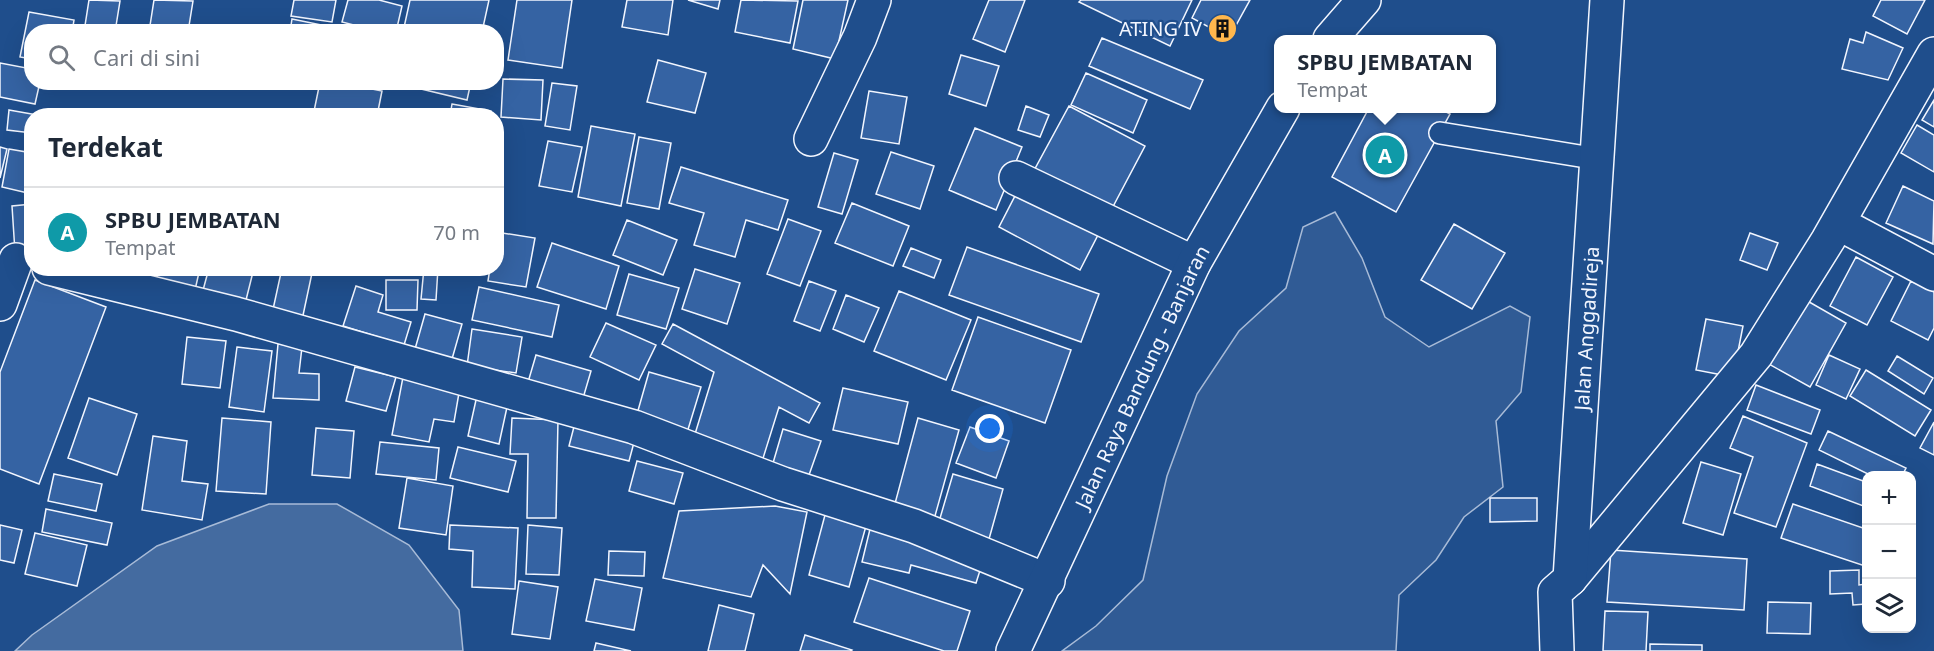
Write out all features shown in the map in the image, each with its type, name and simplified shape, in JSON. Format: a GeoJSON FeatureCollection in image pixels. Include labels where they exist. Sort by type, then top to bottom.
{"type":"FeatureCollection","features":[{"type":"Feature","properties":{"kind":"street"},"geometry":{"type":"LineString","coordinates":[[811,139],[860,37],[874,0]]}},
{"type":"Feature","properties":{"kind":"street"},"geometry":{"type":"LineString","coordinates":[[1337,35],[1364,0]]}},
{"type":"Feature","properties":{"kind":"street","name":"Jalan Anggadireja"},"geometry":{"type":"LineString","coordinates":[[1557,651],[1555,592],[1570,579],[1607,0]]}},
{"type":"Feature","properties":{"kind":"street"},"geometry":{"type":"LineString","coordinates":[[1570,579],[1756,355],[1838,224],[1934,54]]}},
{"type":"Feature","properties":{"kind":"street","name":"Jalan Raya Bandung - Banjaran"},"geometry":{"type":"LineString","coordinates":[[1014,651],[1194,263],[1280,113]]}},
{"type":"Feature","properties":{"kind":"street"},"geometry":{"type":"LineString","coordinates":[[1016,178],[1194,263]]}},
{"type":"Feature","properties":{"kind":"street"},"geometry":{"type":"LineString","coordinates":[[1838,224],[1934,274]]}},
{"type":"Feature","properties":{"kind":"street"},"geometry":{"type":"LineString","coordinates":[[0,304],[16,260]]}},
{"type":"Feature","properties":{"kind":"street"},"geometry":{"type":"LineString","coordinates":[[82,276],[236,314],[634,427],[783,484],[914,526],[1048,581]]}},
{"type":"Feature","properties":{"kind":"lane"},"geometry":{"type":"LineString","coordinates":[[1440,133],[1598,159]]}},
{"type":"Feature","properties":{"kind":"shaded area"},"geometry":{"type":"Polygon","coordinates":[[[1335,212],[1362,258],[1385,317],[1429,347],[1510,306],[1530,317],[1521,392],[1496,421],[1503,487],[1464,517],[1436,560],[1399,595],[1396,651],[1062,651],[1096,626],[1143,580],[1167,476],[1197,394],[1239,331],[1286,288],[1303,227],[1335,212]]]}},
{"type":"Feature","properties":{"kind":"shaded area"},"geometry":{"type":"Polygon","coordinates":[[[269,504],[337,504],[409,545],[459,610],[463,651],[15,651],[32,635],[157,546],[269,504]]]}},
{"type":"Feature","properties":{"kind":"building"},"geometry":{"type":"Polygon","coordinates":[[[89,0],[120,1],[116,24],[85,24],[89,0]]]}},
{"type":"Feature","properties":{"kind":"building"},"geometry":{"type":"Polygon","coordinates":[[[154,0],[193,1],[189,24],[150,24],[154,0]]]}},
{"type":"Feature","properties":{"kind":"building"},"geometry":{"type":"Polygon","coordinates":[[[294,0],[336,0],[332,22],[291,16],[294,0]]]}},
{"type":"Feature","properties":{"kind":"building"},"geometry":{"type":"Polygon","coordinates":[[[348,0],[379,0],[402,6],[398,24],[342,22],[348,0]]]}},
{"type":"Feature","properties":{"kind":"building"},"geometry":{"type":"Polygon","coordinates":[[[410,0],[489,0],[484,24],[405,24],[410,0]]]}},
{"type":"Feature","properties":{"kind":"building"},"geometry":{"type":"Polygon","coordinates":[[[517,0],[572,0],[562,68],[508,60],[517,0]]]}},
{"type":"Feature","properties":{"kind":"building"},"geometry":{"type":"Polygon","coordinates":[[[627,0],[673,0],[668,35],[622,27],[627,0]]]}},
{"type":"Feature","properties":{"kind":"building"},"geometry":{"type":"Polygon","coordinates":[[[688,0],[720,0],[718,9],[688,0]]]}},
{"type":"Feature","properties":{"kind":"building"},"geometry":{"type":"Polygon","coordinates":[[[741,0],[798,1],[790,43],[735,32],[741,0]]]}},
{"type":"Feature","properties":{"kind":"building"},"geometry":{"type":"Polygon","coordinates":[[[803,0],[848,0],[835,59],[793,49],[803,0]]]}},
{"type":"Feature","properties":{"kind":"building"},"geometry":{"type":"Polygon","coordinates":[[[989,0],[1025,0],[1005,52],[973,39],[989,0]]]}},
{"type":"Feature","properties":{"kind":"building"},"geometry":{"type":"Polygon","coordinates":[[[1081,0],[1192,0],[1170,46],[1079,2],[1081,0]]]}},
{"type":"Feature","properties":{"kind":"building","name":"ATING IV"},"geometry":{"type":"Polygon","coordinates":[[[1201,0],[1250,0],[1229,38],[1192,18],[1201,0]]]}},
{"type":"Feature","properties":{"kind":"building"},"geometry":{"type":"Polygon","coordinates":[[[1881,0],[1925,0],[1907,34],[1873,16],[1881,0]]]}},
{"type":"Feature","properties":{"kind":"building"},"geometry":{"type":"Polygon","coordinates":[[[29,12],[74,20],[73,24],[27,24],[29,12]]]}},
{"type":"Feature","properties":{"kind":"building"},"geometry":{"type":"Polygon","coordinates":[[[292,19],[317,24],[291,24],[292,19]]]}},
{"type":"Feature","properties":{"kind":"building"},"geometry":{"type":"Polygon","coordinates":[[[1866,32],[1903,48],[1888,80],[1842,69],[1850,39],[1863,43],[1866,32]]]}},
{"type":"Feature","properties":{"kind":"building"},"geometry":{"type":"Polygon","coordinates":[[[24,37],[24,58],[20,57],[24,37]]]}},
{"type":"Feature","properties":{"kind":"building"},"geometry":{"type":"Polygon","coordinates":[[[1102,38],[1203,80],[1190,109],[1089,66],[1102,38]]]}},
{"type":"Feature","properties":{"kind":"building"},"geometry":{"type":"Polygon","coordinates":[[[961,55],[999,66],[986,106],[949,94],[961,55]]]}},
{"type":"Feature","properties":{"kind":"building"},"geometry":{"type":"Polygon","coordinates":[[[658,60],[706,73],[695,113],[647,102],[658,60]]]}},
{"type":"Feature","properties":{"kind":"building"},"geometry":{"type":"Polygon","coordinates":[[[0,63],[24,68],[24,90],[38,90],[35,104],[0,97],[0,63]]]}},
{"type":"Feature","properties":{"kind":"building"},"geometry":{"type":"Polygon","coordinates":[[[1086,73],[1147,100],[1133,133],[1071,105],[1086,73]]]}},
{"type":"Feature","properties":{"kind":"building"},"geometry":{"type":"Polygon","coordinates":[[[504,79],[543,80],[541,120],[504,117],[504,108],[501,108],[504,79]]]}},
{"type":"Feature","properties":{"kind":"building"},"geometry":{"type":"Polygon","coordinates":[[[552,83],[577,86],[570,130],[545,126],[552,83]]]}},
{"type":"Feature","properties":{"kind":"building"},"geometry":{"type":"Polygon","coordinates":[[[318,90],[382,91],[379,108],[315,108],[318,90]]]}},
{"type":"Feature","properties":{"kind":"building"},"geometry":{"type":"Polygon","coordinates":[[[425,90],[469,90],[467,100],[425,90]]]}},
{"type":"Feature","properties":{"kind":"building"},"geometry":{"type":"Polygon","coordinates":[[[869,91],[907,97],[899,144],[861,138],[869,91]]]}},
{"type":"Feature","properties":{"kind":"building"},"geometry":{"type":"Polygon","coordinates":[[[1934,100],[1934,127],[1922,120],[1934,100]]]}},
{"type":"Feature","properties":{"kind":"building"},"geometry":{"type":"Polygon","coordinates":[[[452,104],[474,108],[451,108],[452,104]]]}},
{"type":"Feature","properties":{"kind":"building"},"geometry":{"type":"Polygon","coordinates":[[[1026,106],[1049,115],[1040,137],[1018,130],[1026,106]]]}},
{"type":"Feature","properties":{"kind":"building"},"geometry":{"type":"Polygon","coordinates":[[[1069,106],[1145,146],[1108,216],[1031,176],[1069,106]]]}},
{"type":"Feature","properties":{"kind":"building"},"geometry":{"type":"Polygon","coordinates":[[[9,110],[24,113],[24,132],[7,130],[9,110]]]}},
{"type":"Feature","properties":{"kind":"building"},"geometry":{"type":"Polygon","coordinates":[[[1366,113],[1450,114],[1396,212],[1332,177],[1366,113]]]}},
{"type":"Feature","properties":{"kind":"building"},"geometry":{"type":"Polygon","coordinates":[[[1917,125],[1934,135],[1934,172],[1901,153],[1917,125]]]}},
{"type":"Feature","properties":{"kind":"building"},"geometry":{"type":"Polygon","coordinates":[[[591,126],[635,134],[621,206],[578,197],[591,126]]]}},
{"type":"Feature","properties":{"kind":"building"},"geometry":{"type":"Polygon","coordinates":[[[975,128],[1022,147],[996,210],[949,190],[975,128]]]}},
{"type":"Feature","properties":{"kind":"building"},"geometry":{"type":"Polygon","coordinates":[[[639,137],[671,143],[659,209],[627,203],[639,137]]]}},
{"type":"Feature","properties":{"kind":"building"},"geometry":{"type":"Polygon","coordinates":[[[548,141],[582,147],[572,192],[539,186],[548,141]]]}},
{"type":"Feature","properties":{"kind":"building"},"geometry":{"type":"Polygon","coordinates":[[[0,147],[7,149],[0,178],[0,147]]]}},
{"type":"Feature","properties":{"kind":"building"},"geometry":{"type":"Polygon","coordinates":[[[9,149],[24,152],[24,192],[2,187],[9,149]]]}},
{"type":"Feature","properties":{"kind":"building"},"geometry":{"type":"Polygon","coordinates":[[[891,152],[934,166],[920,209],[876,194],[891,152]]]}},
{"type":"Feature","properties":{"kind":"building"},"geometry":{"type":"Polygon","coordinates":[[[834,153],[858,160],[842,214],[818,207],[834,153]]]}},
{"type":"Feature","properties":{"kind":"building"},"geometry":{"type":"Polygon","coordinates":[[[681,167],[788,200],[778,230],[746,220],[735,257],[694,245],[704,213],[669,203],[681,167]]]}},
{"type":"Feature","properties":{"kind":"building"},"geometry":{"type":"Polygon","coordinates":[[[1903,186],[1934,201],[1933,244],[1886,223],[1903,186]]]}},
{"type":"Feature","properties":{"kind":"building"},"geometry":{"type":"Polygon","coordinates":[[[1018,190],[1099,233],[1080,270],[999,227],[1018,190]]]}},
{"type":"Feature","properties":{"kind":"building"},"geometry":{"type":"Polygon","coordinates":[[[852,203],[909,226],[893,266],[835,243],[852,203]]]}},
{"type":"Feature","properties":{"kind":"building"},"geometry":{"type":"Polygon","coordinates":[[[24,205],[24,251],[15,252],[12,206],[24,205]]]}},
{"type":"Feature","properties":{"kind":"building"},"geometry":{"type":"Polygon","coordinates":[[[788,219],[821,231],[800,286],[767,274],[788,219]]]}},
{"type":"Feature","properties":{"kind":"building"},"geometry":{"type":"Polygon","coordinates":[[[627,220],[677,240],[663,275],[613,255],[627,220]]]}},
{"type":"Feature","properties":{"kind":"building"},"geometry":{"type":"Polygon","coordinates":[[[1454,224],[1505,253],[1472,309],[1421,280],[1454,224]]]}},
{"type":"Feature","properties":{"kind":"building"},"geometry":{"type":"Polygon","coordinates":[[[504,233],[535,238],[526,287],[488,281],[489,276],[504,276],[504,233]]]}},
{"type":"Feature","properties":{"kind":"building"},"geometry":{"type":"Polygon","coordinates":[[[1750,233],[1778,243],[1767,270],[1740,260],[1750,233]]]}},
{"type":"Feature","properties":{"kind":"building"},"geometry":{"type":"Polygon","coordinates":[[[552,243],[619,266],[606,309],[537,287],[552,243]]]}},
{"type":"Feature","properties":{"kind":"building"},"geometry":{"type":"Polygon","coordinates":[[[967,247],[1099,294],[1081,342],[949,295],[967,247]]]}},
{"type":"Feature","properties":{"kind":"building"},"geometry":{"type":"Polygon","coordinates":[[[911,248],[941,260],[934,278],[903,266],[911,248]]]}},
{"type":"Feature","properties":{"kind":"building"},"geometry":{"type":"Polygon","coordinates":[[[1856,257],[1893,277],[1867,325],[1830,306],[1856,257]]]}},
{"type":"Feature","properties":{"kind":"building"},"geometry":{"type":"Polygon","coordinates":[[[695,269],[740,283],[727,324],[682,309],[695,269]]]}},
{"type":"Feature","properties":{"kind":"building"},"geometry":{"type":"Polygon","coordinates":[[[629,274],[679,288],[666,329],[617,315],[629,274]]]}},
{"type":"Feature","properties":{"kind":"building"},"geometry":{"type":"Polygon","coordinates":[[[157,276],[198,276],[195,290],[156,281],[157,276]]]}},
{"type":"Feature","properties":{"kind":"building"},"geometry":{"type":"Polygon","coordinates":[[[207,276],[252,276],[245,304],[202,294],[207,276]]]}},
{"type":"Feature","properties":{"kind":"building"},"geometry":{"type":"Polygon","coordinates":[[[280,276],[311,276],[302,320],[272,314],[280,276]]]}},
{"type":"Feature","properties":{"kind":"building"},"geometry":{"type":"Polygon","coordinates":[[[423,276],[438,276],[436,300],[421,299],[423,276]]]}},
{"type":"Feature","properties":{"kind":"building"},"geometry":{"type":"Polygon","coordinates":[[[35,280],[106,307],[39,484],[0,469],[0,372],[35,280]]]}},
{"type":"Feature","properties":{"kind":"building"},"geometry":{"type":"Polygon","coordinates":[[[386,280],[418,280],[417,310],[386,310],[386,280]]]}},
{"type":"Feature","properties":{"kind":"building"},"geometry":{"type":"Polygon","coordinates":[[[809,281],[836,291],[820,331],[794,321],[809,281]]]}},
{"type":"Feature","properties":{"kind":"building"},"geometry":{"type":"Polygon","coordinates":[[[1911,281],[1934,292],[1934,328],[1928,340],[1891,321],[1911,281]]]}},
{"type":"Feature","properties":{"kind":"building"},"geometry":{"type":"Polygon","coordinates":[[[356,286],[383,295],[378,312],[411,322],[404,345],[343,326],[356,286]]]}},
{"type":"Feature","properties":{"kind":"building"},"geometry":{"type":"Polygon","coordinates":[[[479,287],[559,305],[552,337],[472,320],[479,287]]]}},
{"type":"Feature","properties":{"kind":"building"},"geometry":{"type":"Polygon","coordinates":[[[899,291],[971,320],[946,380],[874,351],[899,291]]]}},
{"type":"Feature","properties":{"kind":"building"},"geometry":{"type":"Polygon","coordinates":[[[846,295],[879,308],[864,342],[833,329],[846,295]]]}},
{"type":"Feature","properties":{"kind":"building"},"geometry":{"type":"Polygon","coordinates":[[[1804,299],[1846,323],[1810,387],[1767,363],[1804,299]]]}},
{"type":"Feature","properties":{"kind":"building"},"geometry":{"type":"Polygon","coordinates":[[[425,314],[462,324],[452,359],[415,349],[425,314]]]}},
{"type":"Feature","properties":{"kind":"building"},"geometry":{"type":"Polygon","coordinates":[[[978,317],[1071,350],[1045,423],[952,390],[978,317]]]}},
{"type":"Feature","properties":{"kind":"building"},"geometry":{"type":"Polygon","coordinates":[[[1706,319],[1743,326],[1733,377],[1696,370],[1706,319]]]}},
{"type":"Feature","properties":{"kind":"building"},"geometry":{"type":"Polygon","coordinates":[[[606,323],[656,345],[639,380],[590,357],[606,323]]]}},
{"type":"Feature","properties":{"kind":"building"},"geometry":{"type":"Polygon","coordinates":[[[673,324],[820,403],[809,423],[779,407],[760,468],[691,447],[714,372],[662,344],[673,324]]]}},
{"type":"Feature","properties":{"kind":"building"},"geometry":{"type":"Polygon","coordinates":[[[472,329],[522,337],[516,373],[467,366],[472,329]]]}},
{"type":"Feature","properties":{"kind":"building"},"geometry":{"type":"Polygon","coordinates":[[[187,337],[226,341],[220,388],[182,384],[187,337]]]}},
{"type":"Feature","properties":{"kind":"building"},"geometry":{"type":"Polygon","coordinates":[[[278,344],[302,347],[299,373],[319,374],[319,400],[273,398],[278,344]]]}},
{"type":"Feature","properties":{"kind":"building"},"geometry":{"type":"Polygon","coordinates":[[[237,347],[272,351],[264,412],[229,407],[237,347]]]}},
{"type":"Feature","properties":{"kind":"building"},"geometry":{"type":"Polygon","coordinates":[[[536,355],[591,371],[581,405],[526,389],[536,355]]]}},
{"type":"Feature","properties":{"kind":"building"},"geometry":{"type":"Polygon","coordinates":[[[1829,355],[1860,369],[1846,399],[1816,385],[1829,355]]]}},
{"type":"Feature","properties":{"kind":"building"},"geometry":{"type":"Polygon","coordinates":[[[1897,356],[1933,378],[1924,394],[1888,371],[1897,356]]]}},
{"type":"Feature","properties":{"kind":"building"},"geometry":{"type":"Polygon","coordinates":[[[355,367],[396,377],[386,411],[346,401],[355,367]]]}},
{"type":"Feature","properties":{"kind":"building"},"geometry":{"type":"Polygon","coordinates":[[[1866,370],[1931,410],[1915,436],[1850,396],[1866,370]]]}},
{"type":"Feature","properties":{"kind":"building"},"geometry":{"type":"Polygon","coordinates":[[[649,372],[701,387],[686,436],[635,421],[649,372]]]}},
{"type":"Feature","properties":{"kind":"building"},"geometry":{"type":"Polygon","coordinates":[[[403,377],[460,387],[454,422],[434,419],[429,442],[392,435],[403,377]]]}},
{"type":"Feature","properties":{"kind":"building"},"geometry":{"type":"Polygon","coordinates":[[[1756,385],[1820,410],[1811,434],[1747,410],[1756,385]]]}},
{"type":"Feature","properties":{"kind":"building"},"geometry":{"type":"Polygon","coordinates":[[[843,388],[908,402],[898,444],[833,430],[843,388]]]}},
{"type":"Feature","properties":{"kind":"building"},"geometry":{"type":"Polygon","coordinates":[[[478,391],[509,398],[499,444],[468,436],[478,391]]]}},
{"type":"Feature","properties":{"kind":"building"},"geometry":{"type":"Polygon","coordinates":[[[89,398],[137,414],[117,475],[68,458],[89,398]]]}},
{"type":"Feature","properties":{"kind":"building"},"geometry":{"type":"Polygon","coordinates":[[[1743,416],[1807,443],[1776,527],[1734,513],[1753,457],[1730,448],[1743,416]]]}},
{"type":"Feature","properties":{"kind":"building"},"geometry":{"type":"Polygon","coordinates":[[[222,418],[271,422],[266,494],[216,491],[222,418]]]}},
{"type":"Feature","properties":{"kind":"building"},"geometry":{"type":"Polygon","coordinates":[[[512,418],[558,420],[556,518],[527,518],[528,454],[510,454],[512,418]]]}},
{"type":"Feature","properties":{"kind":"building"},"geometry":{"type":"Polygon","coordinates":[[[918,418],[959,430],[933,523],[893,511],[918,418]]]}},
{"type":"Feature","properties":{"kind":"building"},"geometry":{"type":"Polygon","coordinates":[[[576,419],[636,435],[629,461],[569,446],[576,419]]]}},
{"type":"Feature","properties":{"kind":"building"},"geometry":{"type":"Polygon","coordinates":[[[1934,422],[1934,455],[1920,448],[1934,422]]]}},
{"type":"Feature","properties":{"kind":"building"},"geometry":{"type":"Polygon","coordinates":[[[970,427],[1009,441],[996,478],[956,463],[970,427]]]}},
{"type":"Feature","properties":{"kind":"building"},"geometry":{"type":"Polygon","coordinates":[[[316,428],[354,431],[350,478],[312,475],[316,428]]]}},
{"type":"Feature","properties":{"kind":"building"},"geometry":{"type":"Polygon","coordinates":[[[783,429],[821,441],[809,475],[773,463],[783,429]]]}},
{"type":"Feature","properties":{"kind":"building"},"geometry":{"type":"Polygon","coordinates":[[[1828,431],[1906,468],[1904,471],[1862,471],[1819,450],[1828,431]]]}},
{"type":"Feature","properties":{"kind":"building"},"geometry":{"type":"Polygon","coordinates":[[[153,436],[187,441],[182,481],[208,484],[202,520],[142,510],[153,436]]]}},
{"type":"Feature","properties":{"kind":"building"},"geometry":{"type":"Polygon","coordinates":[[[380,442],[439,448],[436,480],[376,474],[380,442]]]}},
{"type":"Feature","properties":{"kind":"building"},"geometry":{"type":"Polygon","coordinates":[[[458,447],[516,461],[508,492],[450,478],[458,447]]]}},
{"type":"Feature","properties":{"kind":"building"},"geometry":{"type":"Polygon","coordinates":[[[637,461],[683,473],[674,504],[629,491],[637,461]]]}},
{"type":"Feature","properties":{"kind":"building"},"geometry":{"type":"Polygon","coordinates":[[[1701,462],[1741,474],[1723,535],[1683,523],[1701,462]]]}},
{"type":"Feature","properties":{"kind":"building"},"geometry":{"type":"Polygon","coordinates":[[[1817,464],[1862,481],[1862,506],[1810,486],[1817,464]]]}},
{"type":"Feature","properties":{"kind":"building"},"geometry":{"type":"Polygon","coordinates":[[[54,474],[102,484],[96,511],[48,501],[54,474]]]}},
{"type":"Feature","properties":{"kind":"building"},"geometry":{"type":"Polygon","coordinates":[[[953,474],[1003,489],[989,539],[938,525],[953,474]]]}},
{"type":"Feature","properties":{"kind":"building"},"geometry":{"type":"Polygon","coordinates":[[[407,478],[453,486],[446,535],[399,528],[407,478]]]}},
{"type":"Feature","properties":{"kind":"building"},"geometry":{"type":"Polygon","coordinates":[[[1490,498],[1537,498],[1537,521],[1490,522],[1490,498]]]}},
{"type":"Feature","properties":{"kind":"building"},"geometry":{"type":"Polygon","coordinates":[[[1793,504],[1862,528],[1862,565],[1781,538],[1793,504]]]}},
{"type":"Feature","properties":{"kind":"building"},"geometry":{"type":"Polygon","coordinates":[[[775,506],[807,512],[790,594],[763,565],[751,597],[663,578],[679,511],[775,506]]]}},
{"type":"Feature","properties":{"kind":"building"},"geometry":{"type":"Polygon","coordinates":[[[46,509],[112,523],[107,545],[42,532],[46,509]]]}},
{"type":"Feature","properties":{"kind":"building"},"geometry":{"type":"Polygon","coordinates":[[[825,515],[866,526],[849,587],[809,575],[825,515]]]}},
{"type":"Feature","properties":{"kind":"building"},"geometry":{"type":"Polygon","coordinates":[[[0,525],[22,530],[14,563],[0,560],[0,525]]]}},
{"type":"Feature","properties":{"kind":"building"},"geometry":{"type":"Polygon","coordinates":[[[450,525],[518,528],[515,589],[472,587],[473,551],[449,549],[450,525]]]}},
{"type":"Feature","properties":{"kind":"building"},"geometry":{"type":"Polygon","coordinates":[[[528,525],[562,528],[559,575],[526,574],[528,525]]]}},
{"type":"Feature","properties":{"kind":"building"},"geometry":{"type":"Polygon","coordinates":[[[871,525],[983,561],[976,583],[911,565],[909,573],[862,562],[871,525]]]}},
{"type":"Feature","properties":{"kind":"building"},"geometry":{"type":"Polygon","coordinates":[[[35,533],[87,545],[77,586],[25,574],[35,533]]]}},
{"type":"Feature","properties":{"kind":"building"},"geometry":{"type":"Polygon","coordinates":[[[1611,550],[1747,559],[1744,610],[1607,602],[1611,550]]]}},
{"type":"Feature","properties":{"kind":"building"},"geometry":{"type":"Polygon","coordinates":[[[609,551],[645,552],[644,576],[608,575],[609,551]]]}},
{"type":"Feature","properties":{"kind":"building"},"geometry":{"type":"Polygon","coordinates":[[[1859,570],[1862,604],[1853,605],[1852,593],[1830,594],[1830,571],[1859,570]]]}},
{"type":"Feature","properties":{"kind":"building"},"geometry":{"type":"Polygon","coordinates":[[[869,578],[970,611],[957,651],[944,651],[854,622],[869,578]]]}},
{"type":"Feature","properties":{"kind":"building"},"geometry":{"type":"Polygon","coordinates":[[[595,579],[642,588],[634,630],[586,621],[595,579]]]}},
{"type":"Feature","properties":{"kind":"building"},"geometry":{"type":"Polygon","coordinates":[[[519,581],[558,587],[550,639],[512,634],[519,581]]]}},
{"type":"Feature","properties":{"kind":"building"},"geometry":{"type":"Polygon","coordinates":[[[1768,602],[1811,603],[1810,634],[1767,633],[1768,602]]]}},
{"type":"Feature","properties":{"kind":"building"},"geometry":{"type":"Polygon","coordinates":[[[719,605],[754,614],[745,651],[708,651],[719,605]]]}},
{"type":"Feature","properties":{"kind":"building"},"geometry":{"type":"Polygon","coordinates":[[[1605,611],[1648,612],[1646,651],[1603,651],[1605,611]]]}},
{"type":"Feature","properties":{"kind":"building"},"geometry":{"type":"Polygon","coordinates":[[[805,635],[852,650],[800,651],[805,635]]]}},
{"type":"Feature","properties":{"kind":"building"},"geometry":{"type":"Polygon","coordinates":[[[596,643],[631,651],[594,651],[596,643]]]}},
{"type":"Feature","properties":{"kind":"building"},"geometry":{"type":"Polygon","coordinates":[[[1650,644],[1702,645],[1702,651],[1650,651],[1650,644]]]}},
{"type":"Feature","properties":{"kind":"place","name":"ATING IV"},"geometry":{"type":"Point","coordinates":[1223,28]}},
{"type":"Feature","properties":{"kind":"place","name":"SPBU JEMBATAN"},"geometry":{"type":"Point","coordinates":[1385,155]}}]}
